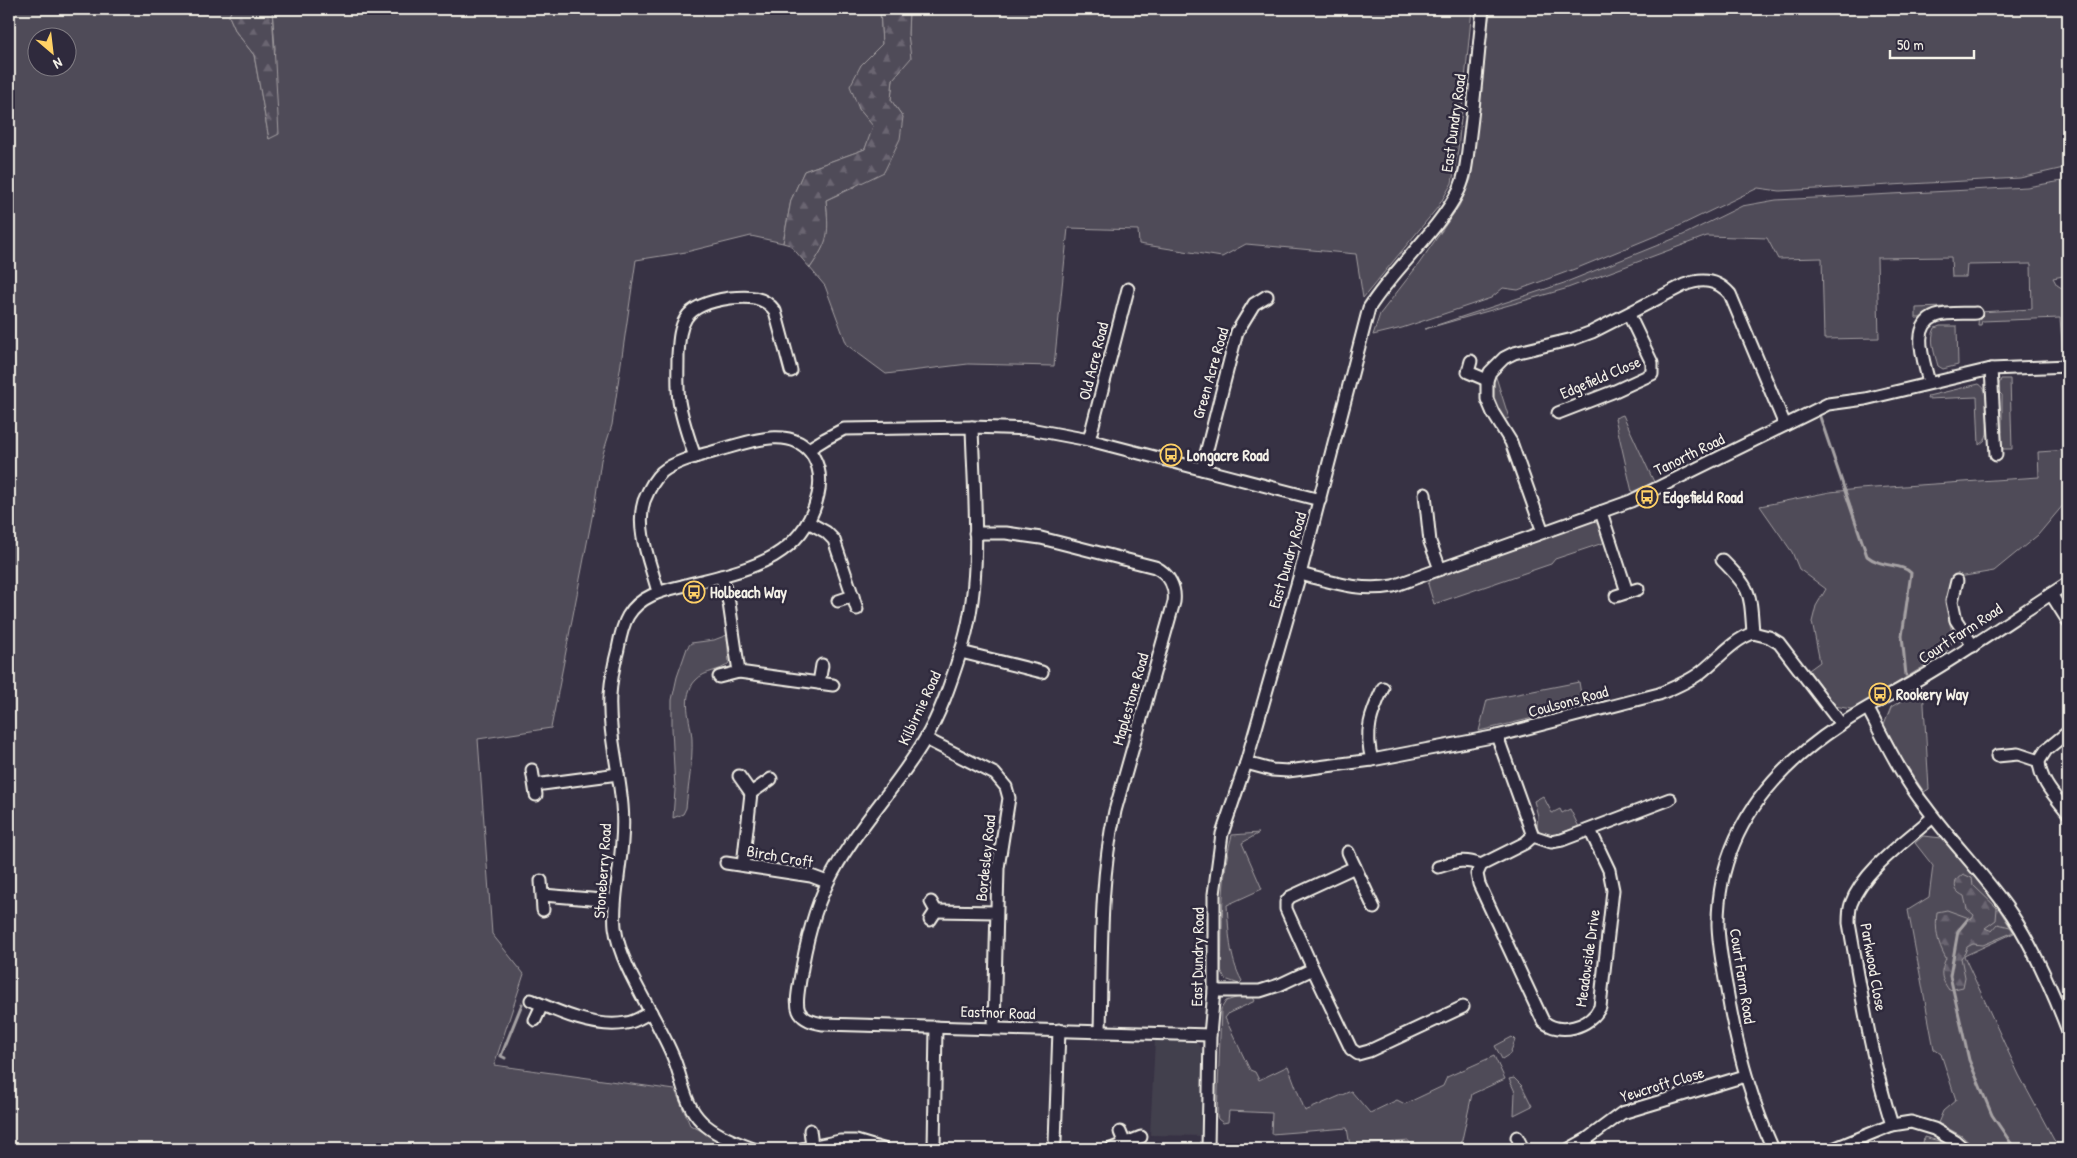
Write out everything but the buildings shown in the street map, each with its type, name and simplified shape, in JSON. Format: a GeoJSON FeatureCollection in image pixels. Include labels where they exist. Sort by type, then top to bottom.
{"type":"FeatureCollection","features":[{"type":"Feature","properties":{"kind":"street","name":"East Dundry Road"},"geometry":{"type":"LineString","coordinates":[[1208,1149],[1210,1035],[1214,991],[1214,894],[1222,834],[1246,763],[1300,574],[1369,308],[1381,289],[1424,239],[1444,212],[1459,189],[1464,176],[1472,119],[1483,9]]}},
{"type":"Feature","properties":{"kind":"street"},"geometry":{"type":"LineString","coordinates":[[1543,532],[1511,442],[1493,413],[1487,399],[1486,380],[1490,372],[1504,358],[1514,353],[1573,339],[1629,315],[1695,281],[1710,281],[1724,287],[1734,300],[1785,425]]}},
{"type":"Feature","properties":{"kind":"street","name":"Old Acre Road"},"geometry":{"type":"LineString","coordinates":[[1089,440],[1128,290]]}},
{"type":"Feature","properties":{"kind":"street","name":"Green Acre Road"},"geometry":{"type":"LineString","coordinates":[[1202,469],[1237,332],[1254,304],[1267,296]]}},
{"type":"Feature","properties":{"kind":"street"},"geometry":{"type":"LineString","coordinates":[[695,457],[679,404],[677,386],[680,331],[686,317],[697,308],[715,301],[743,297],[760,299],[770,304],[775,312],[782,360],[791,371]]}},
{"type":"Feature","properties":{"kind":"street"},"geometry":{"type":"LineString","coordinates":[[1930,383],[1920,337],[1921,328],[1926,321],[1936,316],[1976,313]]}},
{"type":"Feature","properties":{"kind":"street","name":"Edgefield Close"},"geometry":{"type":"LineString","coordinates":[[1558,412],[1615,392],[1652,374],[1652,363],[1629,315]]}},
{"type":"Feature","properties":{"kind":"street","name":"Tanorth Road"},"geometry":{"type":"LineString","coordinates":[[1300,574],[1356,588],[1378,589],[1393,586],[1631,501],[1828,404],[1865,399],[1991,369],[2068,366]]}},
{"type":"Feature","properties":{"kind":"street"},"geometry":{"type":"LineString","coordinates":[[1991,369],[1996,455]]}},
{"type":"Feature","properties":{"kind":"street"},"geometry":{"type":"LineString","coordinates":[[1468,372],[1486,380]]}},
{"type":"Feature","properties":{"kind":"street"},"geometry":{"type":"LineString","coordinates":[[810,451],[824,439],[844,429],[972,427],[1030,429],[1089,440],[1320,500]]}},
{"type":"Feature","properties":{"kind":"street","name":"Kilbirnie Road"},"geometry":{"type":"LineString","coordinates":[[797,1003],[804,956],[812,923],[827,882],[848,848],[905,771],[926,739],[961,652],[973,585],[975,533],[972,427]]}},
{"type":"Feature","properties":{"kind":"street"},"geometry":{"type":"LineString","coordinates":[[765,438],[798,442],[810,451],[817,463],[820,479],[818,496],[808,522],[792,542],[774,557],[765,562],[720,576],[658,592],[642,530],[644,502],[654,481],[662,472],[671,466],[695,457],[765,438]]}},
{"type":"Feature","properties":{"kind":"street"},"geometry":{"type":"LineString","coordinates":[[1425,494],[1430,542],[1440,569]]}},
{"type":"Feature","properties":{"kind":"street"},"geometry":{"type":"LineString","coordinates":[[1600,512],[1627,592]]}},
{"type":"Feature","properties":{"kind":"street"},"geometry":{"type":"LineString","coordinates":[[808,522],[826,532],[834,540],[857,609]]}},
{"type":"Feature","properties":{"kind":"street","name":"Maplestone Road"},"geometry":{"type":"LineString","coordinates":[[975,533],[1006,533],[1041,538],[1155,567],[1166,574],[1173,587],[1174,602],[1115,811],[1110,836],[1104,896],[1100,1031]]}},
{"type":"Feature","properties":{"kind":"street"},"geometry":{"type":"LineString","coordinates":[[1722,560],[1742,580],[1748,589],[1751,599],[1753,633],[1769,636],[1779,643],[1841,724]]}},
{"type":"Feature","properties":{"kind":"street"},"geometry":{"type":"LineString","coordinates":[[720,576],[729,603],[740,672]]}},
{"type":"Feature","properties":{"kind":"street"},"geometry":{"type":"LineString","coordinates":[[1957,581],[1952,601],[1956,620],[1973,646]]}},
{"type":"Feature","properties":{"kind":"street","name":"Court Farm Road"},"geometry":{"type":"LineString","coordinates":[[1773,1149],[1758,1116],[1745,1076],[1730,1012],[1720,947],[1719,901],[1725,870],[1747,816],[1764,792],[1797,756],[1841,724],[1973,646],[2068,583]]}},
{"type":"Feature","properties":{"kind":"street","name":"Stoneberry Road"},"geometry":{"type":"LineString","coordinates":[[658,592],[641,601],[629,614],[621,634],[610,696],[622,806],[622,839],[614,901],[615,928],[620,949],[674,1058],[686,1098],[694,1112],[703,1124],[729,1139],[753,1149]]}},
{"type":"Feature","properties":{"kind":"street"},"geometry":{"type":"LineString","coordinates":[[2051,594],[2068,622]]}},
{"type":"Feature","properties":{"kind":"street"},"geometry":{"type":"LineString","coordinates":[[838,601],[853,596]]}},
{"type":"Feature","properties":{"kind":"street","name":"Coulsons Road"},"geometry":{"type":"LineString","coordinates":[[1246,763],[1272,770],[1288,771],[1372,760],[1498,736],[1659,694],[1679,686],[1699,674],[1738,642],[1753,633]]}},
{"type":"Feature","properties":{"kind":"street"},"geometry":{"type":"LineString","coordinates":[[961,652],[1045,674]]}},
{"type":"Feature","properties":{"kind":"street"},"geometry":{"type":"LineString","coordinates":[[819,683],[822,665]]}},
{"type":"Feature","properties":{"kind":"street"},"geometry":{"type":"LineString","coordinates":[[719,677],[740,672],[833,685]]}},
{"type":"Feature","properties":{"kind":"street"},"geometry":{"type":"LineString","coordinates":[[1372,760],[1367,734],[1373,710],[1383,688]]}},
{"type":"Feature","properties":{"kind":"street"},"geometry":{"type":"LineString","coordinates":[[1868,709],[1897,764],[1933,817],[2013,916],[2044,974],[2068,1031]]}},
{"type":"Feature","properties":{"kind":"street"},"geometry":{"type":"LineString","coordinates":[[2068,732],[2046,750],[2038,761],[2039,770],[2044,780],[2068,813]]}},
{"type":"Feature","properties":{"kind":"street"},"geometry":{"type":"LineString","coordinates":[[1498,736],[1533,836]]}},
{"type":"Feature","properties":{"kind":"street","name":"Bordesley Road"},"geometry":{"type":"LineString","coordinates":[[926,739],[995,774],[1006,786],[1009,798],[999,854],[994,1028]]}},
{"type":"Feature","properties":{"kind":"street"},"geometry":{"type":"LineString","coordinates":[[1997,756],[2018,754],[2038,761]]}},
{"type":"Feature","properties":{"kind":"street"},"geometry":{"type":"LineString","coordinates":[[532,770],[536,790],[618,774]]}},
{"type":"Feature","properties":{"kind":"street"},"geometry":{"type":"LineString","coordinates":[[739,776],[752,793],[743,865]]}},
{"type":"Feature","properties":{"kind":"street"},"geometry":{"type":"LineString","coordinates":[[752,793],[771,779]]}},
{"type":"Feature","properties":{"kind":"street"},"geometry":{"type":"LineString","coordinates":[[1533,836],[1551,842],[1590,830],[1670,799]]}},
{"type":"Feature","properties":{"kind":"street","name":"Parkwood Close"},"geometry":{"type":"LineString","coordinates":[[1892,1124],[1873,1054],[1849,923],[1850,906],[1857,890],[1874,870],[1933,817]]}},
{"type":"Feature","properties":{"kind":"street","name":"Meadowside Drive"},"geometry":{"type":"LineString","coordinates":[[1481,865],[1477,874],[1479,884],[1543,1021],[1550,1027],[1565,1029],[1588,1022],[1596,1016],[1600,1007],[1613,890],[1609,870],[1590,830]]}},
{"type":"Feature","properties":{"kind":"street"},"geometry":{"type":"LineString","coordinates":[[1438,867],[1469,860],[1481,865],[1525,843],[1533,836]]}},
{"type":"Feature","properties":{"kind":"street"},"geometry":{"type":"LineString","coordinates":[[1348,852],[1374,908]]}},
{"type":"Feature","properties":{"kind":"street","name":"Birch Croft"},"geometry":{"type":"LineString","coordinates":[[726,863],[812,876],[827,882]]}},
{"type":"Feature","properties":{"kind":"street"},"geometry":{"type":"LineString","coordinates":[[1355,867],[1296,894],[1286,902],[1286,909],[1312,969],[1351,1049],[1358,1054],[1369,1051],[1463,1007]]}},
{"type":"Feature","properties":{"kind":"street"},"geometry":{"type":"LineString","coordinates":[[541,881],[543,910]]}},
{"type":"Feature","properties":{"kind":"street"},"geometry":{"type":"LineString","coordinates":[[543,895],[614,901]]}},
{"type":"Feature","properties":{"kind":"street"},"geometry":{"type":"LineString","coordinates":[[932,911],[996,912]]}},
{"type":"Feature","properties":{"kind":"street"},"geometry":{"type":"LineString","coordinates":[[1214,991],[1260,991],[1279,985],[1312,969]]}},
{"type":"Feature","properties":{"kind":"street"},"geometry":{"type":"LineString","coordinates":[[531,1000],[580,1019],[611,1023],[626,1023],[651,1012]]}},
{"type":"Feature","properties":{"kind":"street","name":"Eastnor Road"},"geometry":{"type":"LineString","coordinates":[[797,1003],[800,1015],[809,1022],[1210,1035]]}},
{"type":"Feature","properties":{"kind":"street"},"geometry":{"type":"LineString","coordinates":[[535,1020],[542,1005]]}},
{"type":"Feature","properties":{"kind":"street"},"geometry":{"type":"LineString","coordinates":[[934,1149],[936,1026]]}},
{"type":"Feature","properties":{"kind":"street"},"geometry":{"type":"LineString","coordinates":[[1055,1140],[1062,1113],[1059,1030]]}},
{"type":"Feature","properties":{"kind":"street","name":"Yewcroft Close"},"geometry":{"type":"LineString","coordinates":[[1569,1149],[1622,1112],[1745,1076]]}},
{"type":"Feature","properties":{"kind":"street"},"geometry":{"type":"LineString","coordinates":[[1833,1149],[1892,1124],[1911,1122],[1934,1130],[1960,1146]]}},
{"type":"Feature","properties":{"kind":"street"},"geometry":{"type":"LineString","coordinates":[[810,1130],[812,1146]]}},
{"type":"Feature","properties":{"kind":"street"},"geometry":{"type":"LineString","coordinates":[[1120,1132],[1125,1144]]}},
{"type":"Feature","properties":{"kind":"street"},"geometry":{"type":"LineString","coordinates":[[1111,1149],[1141,1137]]}},
{"type":"Feature","properties":{"kind":"street"},"geometry":{"type":"LineString","coordinates":[[1517,1137],[1523,1149]]}},
{"type":"Feature","properties":{"kind":"street"},"geometry":{"type":"LineString","coordinates":[[800,1149],[840,1141],[856,1141],[883,1149]]}},
{"type":"Feature","properties":{"kind":"shaded area"},"geometry":{"type":"Polygon","coordinates":[[[1155,1040],[1196,1042],[1204,1051],[1205,1136],[1150,1135],[1155,1040]]]}},
{"type":"Feature","properties":{"kind":"green space"},"geometry":{"type":"Polygon","coordinates":[[[9,9],[232,9],[229,16],[236,32],[254,55],[269,139],[275,48],[272,9],[880,9],[882,44],[861,65],[859,109],[874,126],[865,149],[804,171],[791,200],[783,243],[751,236],[686,252],[636,260],[612,425],[601,460],[595,502],[551,728],[478,739],[492,934],[524,974],[494,1065],[675,1090],[690,1125],[737,1149],[9,1149],[9,9]]]}},
{"type":"Feature","properties":{"kind":"green space"},"geometry":{"type":"Polygon","coordinates":[[[232,9],[272,9],[279,134],[269,139],[254,55],[236,32],[229,16],[232,9]]]}},
{"type":"Feature","properties":{"kind":"green space"},"geometry":{"type":"Polygon","coordinates":[[[880,9],[909,9],[908,34],[911,58],[893,79],[891,100],[903,117],[900,139],[884,172],[826,200],[827,236],[825,243],[810,268],[790,245],[783,243],[791,200],[804,171],[865,149],[873,126],[859,109],[850,86],[861,65],[882,44],[880,9]]]}},
{"type":"Feature","properties":{"kind":"green space"},"geometry":{"type":"Polygon","coordinates":[[[909,9],[1472,9],[1458,150],[1452,183],[1438,207],[1363,298],[1356,254],[1246,244],[1222,257],[1139,244],[1138,230],[1068,228],[1054,366],[968,364],[886,374],[847,345],[825,286],[810,268],[821,250],[826,236],[826,200],[855,187],[903,117],[891,100],[893,79],[910,57],[908,34],[909,9]]]}},
{"type":"Feature","properties":{"kind":"green space"},"geometry":{"type":"Polygon","coordinates":[[[1490,9],[2068,9],[2068,167],[2020,178],[1780,191],[1758,188],[1677,227],[1580,267],[1518,290],[1503,288],[1491,298],[1402,328],[1373,335],[1380,314],[1418,265],[1459,206],[1471,179],[1490,9]]]}},
{"type":"Feature","properties":{"kind":"green space"},"geometry":{"type":"Polygon","coordinates":[[[2068,180],[2068,275],[2053,278],[2057,285],[2068,292],[2068,353],[2063,354],[2060,318],[1982,321],[1981,325],[1978,325],[1979,312],[2032,309],[2031,264],[1967,265],[1966,277],[1952,277],[1951,257],[1877,258],[1879,338],[1824,339],[1822,258],[1778,259],[1767,238],[1707,236],[1565,289],[1425,329],[1564,283],[1683,235],[1742,206],[1776,200],[2027,187],[2068,180]]]}},
{"type":"Feature","properties":{"kind":"green space"},"geometry":{"type":"Polygon","coordinates":[[[1944,307],[1945,309],[1924,318],[1916,318],[1916,308],[1944,307]]]}},
{"type":"Feature","properties":{"kind":"green space"},"geometry":{"type":"Polygon","coordinates":[[[1940,326],[1957,326],[1958,365],[1943,369],[1938,366],[1933,342],[1933,332],[1935,328],[1940,326]]]}},
{"type":"Feature","properties":{"kind":"green space"},"geometry":{"type":"Polygon","coordinates":[[[1495,374],[1509,418],[1504,420],[1496,409],[1491,394],[1495,374]]]}},
{"type":"Feature","properties":{"kind":"green space"},"geometry":{"type":"Polygon","coordinates":[[[2001,379],[2010,379],[2012,449],[2003,449],[1999,436],[2002,432],[2002,395],[1997,390],[2001,379]]]}},
{"type":"Feature","properties":{"kind":"green space"},"geometry":{"type":"Polygon","coordinates":[[[1979,384],[1986,393],[1988,414],[1987,434],[1985,440],[1979,445],[1977,397],[1927,399],[1928,396],[1979,384]]]}},
{"type":"Feature","properties":{"kind":"green space"},"geometry":{"type":"Polygon","coordinates":[[[1623,415],[1654,482],[1632,492],[1615,418],[1623,415]]]}},
{"type":"Feature","properties":{"kind":"green space"},"geometry":{"type":"Polygon","coordinates":[[[2068,450],[2068,509],[2064,504],[2038,535],[1994,571],[1959,577],[1948,617],[1953,635],[1951,645],[1946,653],[1859,706],[1851,709],[1835,706],[1809,670],[1820,662],[1812,622],[1816,606],[1826,589],[1799,569],[1792,552],[1760,506],[1830,492],[2039,477],[2038,452],[2068,450]]]}},
{"type":"Feature","properties":{"kind":"green space"},"geometry":{"type":"Polygon","coordinates":[[[1593,520],[1601,527],[1606,542],[1555,559],[1551,564],[1434,604],[1428,584],[1433,577],[1593,520]]]}},
{"type":"Feature","properties":{"kind":"green space"},"geometry":{"type":"Polygon","coordinates":[[[727,635],[729,663],[700,677],[691,686],[688,693],[687,701],[692,747],[686,808],[683,814],[673,818],[675,790],[672,700],[677,677],[687,648],[691,643],[714,640],[727,635]]]}},
{"type":"Feature","properties":{"kind":"green space"},"geometry":{"type":"Polygon","coordinates":[[[1579,682],[1583,706],[1479,731],[1487,700],[1579,682]]]}},
{"type":"Feature","properties":{"kind":"green space"},"geometry":{"type":"Polygon","coordinates":[[[1923,688],[1929,789],[1924,792],[1903,760],[1884,725],[1891,707],[1923,688]]]}},
{"type":"Feature","properties":{"kind":"green space"},"geometry":{"type":"Polygon","coordinates":[[[1543,796],[1552,813],[1560,809],[1562,813],[1570,809],[1579,827],[1554,835],[1540,832],[1537,827],[1538,816],[1534,801],[1543,796]]]}},
{"type":"Feature","properties":{"kind":"green space"},"geometry":{"type":"Polygon","coordinates":[[[1259,833],[1242,843],[1262,889],[1227,905],[1232,954],[1242,981],[1239,984],[1225,979],[1221,970],[1223,902],[1228,851],[1232,835],[1259,833]]]}},
{"type":"Feature","properties":{"kind":"green space"},"geometry":{"type":"Polygon","coordinates":[[[1923,836],[1942,838],[1992,898],[2014,933],[1964,956],[2019,1075],[2054,1140],[2063,1149],[1976,1149],[1962,1136],[1938,1123],[1943,1111],[1956,1100],[1941,1054],[1934,1049],[1908,910],[1929,897],[1933,866],[1915,843],[1923,836]]]}},
{"type":"Feature","properties":{"kind":"green space"},"geometry":{"type":"Polygon","coordinates":[[[1963,874],[1972,878],[1973,885],[1997,908],[1996,920],[1985,928],[1992,931],[1998,924],[2010,927],[2014,932],[1983,945],[1973,944],[1967,947],[1961,958],[1965,977],[1963,987],[1949,990],[1942,975],[1946,958],[1937,936],[1937,912],[1947,910],[1972,919],[1974,915],[1967,909],[1964,896],[1957,892],[1955,886],[1956,880],[1963,874]]]}},
{"type":"Feature","properties":{"kind":"green space"},"geometry":{"type":"Polygon","coordinates":[[[1242,996],[1253,997],[1255,1001],[1229,1013],[1225,1018],[1250,1070],[1255,1072],[1259,1080],[1288,1066],[1305,1111],[1351,1091],[1370,1113],[1397,1100],[1405,1104],[1443,1086],[1447,1077],[1494,1056],[1505,1079],[1472,1094],[1460,1149],[1410,1149],[1409,1141],[1350,1146],[1347,1128],[1271,1134],[1272,1113],[1229,1111],[1228,1122],[1223,1123],[1217,1116],[1221,1009],[1226,1001],[1242,996]]]}},
{"type":"Feature","properties":{"kind":"green space"},"geometry":{"type":"Polygon","coordinates":[[[1512,1037],[1515,1040],[1510,1054],[1502,1059],[1495,1046],[1512,1037]]]}},
{"type":"Feature","properties":{"kind":"green space"},"geometry":{"type":"Polygon","coordinates":[[[1514,1078],[1522,1086],[1532,1106],[1514,1115],[1515,1092],[1509,1079],[1514,1078]]]}},
{"type":"Feature","properties":{"kind":"green space"},"geometry":{"type":"Polygon","coordinates":[[[1924,1137],[1943,1142],[1952,1149],[1922,1149],[1924,1137]]]}},
{"type":"Feature","properties":{"kind":"waterway"},"geometry":{"type":"LineString","coordinates":[[1820,417],[1867,556],[1873,560],[1902,568],[1911,573],[1902,636],[1906,675]]}},
{"type":"Feature","properties":{"kind":"waterway"},"geometry":{"type":"LineString","coordinates":[[1968,919],[1958,931],[1950,976],[1969,1060],[1992,1115],[2015,1149]]}},
{"type":"Feature","properties":{"kind":"waterway"},"geometry":{"type":"LineString","coordinates":[[505,1058],[501,1056],[522,1004]]}},
{"type":"Feature","properties":{"kind":"place","name":"Longacre Road"},"geometry":{"type":"Point","coordinates":[1171,455]}},
{"type":"Feature","properties":{"kind":"place","name":"Edgefield Road"},"geometry":{"type":"Point","coordinates":[1647,497]}},
{"type":"Feature","properties":{"kind":"place","name":"Holbeach Way"},"geometry":{"type":"Point","coordinates":[694,592]}},
{"type":"Feature","properties":{"kind":"place","name":"Rookery Way"},"geometry":{"type":"Point","coordinates":[1880,694]}}]}
